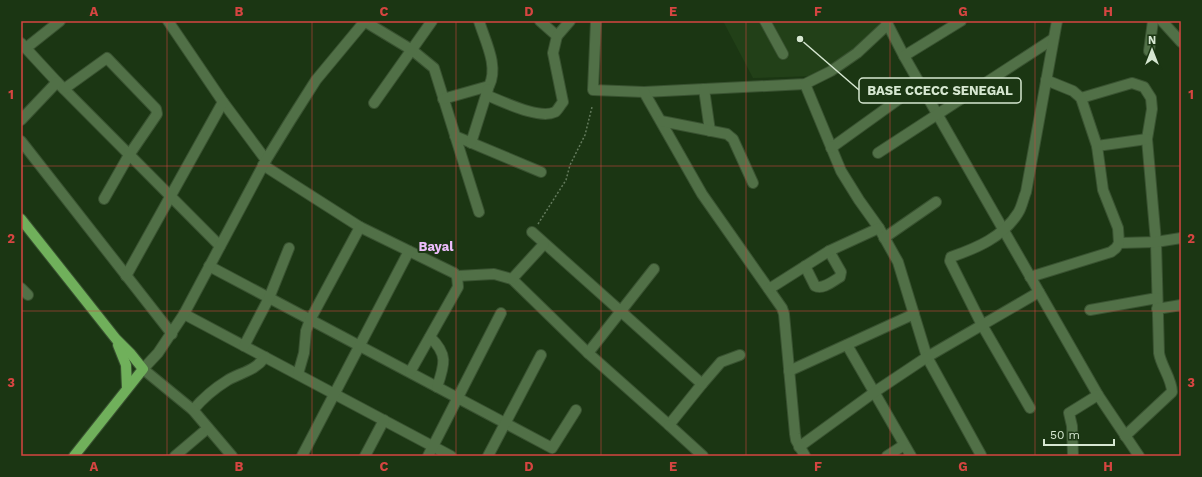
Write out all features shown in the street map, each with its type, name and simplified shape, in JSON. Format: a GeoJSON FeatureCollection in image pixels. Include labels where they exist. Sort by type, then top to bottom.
{"type":"FeatureCollection","features":[{"type":"Feature","properties":{"kind":"main road"},"geometry":{"type":"LineString","coordinates":[[21,219],[116,339],[143,369],[74,456]]}},
{"type":"Feature","properties":{"kind":"main road"},"geometry":{"type":"LineString","coordinates":[[116,339],[126,366],[127,388]]}},
{"type":"Feature","properties":{"kind":"street"},"geometry":{"type":"LineString","coordinates":[[60,21],[24,46],[60,86],[220,246]]}},
{"type":"Feature","properties":{"kind":"street"},"geometry":{"type":"LineString","coordinates":[[168,21],[264,163],[360,227],[454,273],[457,276],[494,274],[512,279],[588,353],[703,456]]}},
{"type":"Feature","properties":{"kind":"street"},"geometry":{"type":"LineString","coordinates":[[232,456],[193,410],[143,369],[158,353],[184,314],[264,163],[316,80],[364,21],[412,50],[434,68],[479,212]]}},
{"type":"Feature","properties":{"kind":"street"},"geometry":{"type":"LineString","coordinates":[[374,103],[432,21]]}},
{"type":"Feature","properties":{"kind":"street"},"geometry":{"type":"LineString","coordinates":[[471,143],[493,78],[492,64],[479,21]]}},
{"type":"Feature","properties":{"kind":"street"},"geometry":{"type":"LineString","coordinates":[[540,21],[557,36]]}},
{"type":"Feature","properties":{"kind":"street"},"geometry":{"type":"LineString","coordinates":[[443,99],[488,91],[532,112],[546,114],[556,111],[562,102],[553,53],[557,36],[570,21]]}},
{"type":"Feature","properties":{"kind":"street"},"geometry":{"type":"LineString","coordinates":[[596,21],[593,90],[644,92],[805,84],[831,71],[857,53],[886,23],[937,115],[1098,395],[1138,456]]}},
{"type":"Feature","properties":{"kind":"street"},"geometry":{"type":"LineString","coordinates":[[765,21],[783,54]]}},
{"type":"Feature","properties":{"kind":"street"},"geometry":{"type":"LineString","coordinates":[[904,56],[961,21]]}},
{"type":"Feature","properties":{"kind":"street"},"geometry":{"type":"LineString","coordinates":[[1030,408],[982,325],[950,261],[951,257],[973,249],[1004,231],[1018,212],[1026,192],[1057,21]]}},
{"type":"Feature","properties":{"kind":"street"},"geometry":{"type":"LineString","coordinates":[[1149,51],[1153,21]]}},
{"type":"Feature","properties":{"kind":"street"},"geometry":{"type":"LineString","coordinates":[[1162,21],[1181,42]]}},
{"type":"Feature","properties":{"kind":"street"},"geometry":{"type":"LineString","coordinates":[[878,153],[1053,39]]}},
{"type":"Feature","properties":{"kind":"street"},"geometry":{"type":"LineString","coordinates":[[21,120],[60,86],[103,59],[107,58],[110,60],[157,111],[129,155],[104,199]]}},
{"type":"Feature","properties":{"kind":"street"},"geometry":{"type":"LineString","coordinates":[[1030,277],[1111,252],[1119,243],[1118,228],[1103,190],[1097,146],[1081,98],[1073,91],[1046,80]]}},
{"type":"Feature","properties":{"kind":"street"},"geometry":{"type":"LineString","coordinates":[[1081,98],[1132,83],[1144,87],[1151,98],[1152,109],[1147,139],[1156,242],[1159,353],[1160,361],[1172,386],[1172,392],[1125,436]]}},
{"type":"Feature","properties":{"kind":"street"},"geometry":{"type":"LineString","coordinates":[[805,84],[831,148],[849,184],[879,228],[898,262],[927,357],[981,455]]}},
{"type":"Feature","properties":{"kind":"street"},"geometry":{"type":"LineString","coordinates":[[831,148],[920,84]]}},
{"type":"Feature","properties":{"kind":"street"},"geometry":{"type":"LineString","coordinates":[[704,89],[710,131]]}},
{"type":"Feature","properties":{"kind":"street"},"geometry":{"type":"LineString","coordinates":[[644,92],[702,194],[769,289],[784,314],[795,437],[805,456]]}},
{"type":"Feature","properties":{"kind":"street"},"geometry":{"type":"LineString","coordinates":[[126,276],[223,102]]}},
{"type":"Feature","properties":{"kind":"street"},"geometry":{"type":"LineString","coordinates":[[661,121],[727,134],[733,139],[753,183]]}},
{"type":"Feature","properties":{"kind":"street"},"geometry":{"type":"LineString","coordinates":[[454,136],[541,172]]}},
{"type":"Feature","properties":{"kind":"street"},"geometry":{"type":"LineString","coordinates":[[1097,146],[1147,139]]}},
{"type":"Feature","properties":{"kind":"street"},"geometry":{"type":"LineString","coordinates":[[21,141],[172,334]]}},
{"type":"Feature","properties":{"kind":"street"},"geometry":{"type":"LineString","coordinates":[[884,238],[936,202]]}},
{"type":"Feature","properties":{"kind":"street"},"geometry":{"type":"LineString","coordinates":[[298,374],[304,353],[306,331],[310,320],[360,227]]}},
{"type":"Feature","properties":{"kind":"street"},"geometry":{"type":"LineString","coordinates":[[769,289],[829,251],[879,228]]}},
{"type":"Feature","properties":{"kind":"street"},"geometry":{"type":"LineString","coordinates":[[532,232],[702,384]]}},
{"type":"Feature","properties":{"kind":"street"},"geometry":{"type":"LineString","coordinates":[[1119,243],[1156,242],[1181,238]]}},
{"type":"Feature","properties":{"kind":"street"},"geometry":{"type":"LineString","coordinates":[[512,279],[544,244]]}},
{"type":"Feature","properties":{"kind":"street"},"geometry":{"type":"LineString","coordinates":[[244,346],[269,298],[289,248]]}},
{"type":"Feature","properties":{"kind":"street"},"geometry":{"type":"LineString","coordinates":[[302,456],[409,251]]}},
{"type":"Feature","properties":{"kind":"street"},"geometry":{"type":"LineString","coordinates":[[805,266],[815,286],[817,287],[821,287],[840,277],[841,272],[829,251]]}},
{"type":"Feature","properties":{"kind":"street"},"geometry":{"type":"LineString","coordinates":[[209,266],[506,423],[550,452],[576,410]]}},
{"type":"Feature","properties":{"kind":"street"},"geometry":{"type":"LineString","coordinates":[[588,353],[654,269]]}},
{"type":"Feature","properties":{"kind":"street"},"geometry":{"type":"LineString","coordinates":[[410,372],[458,286],[457,276]]}},
{"type":"Feature","properties":{"kind":"street"},"geometry":{"type":"LineString","coordinates":[[800,447],[876,391],[927,357],[1039,292]]}},
{"type":"Feature","properties":{"kind":"street"},"geometry":{"type":"LineString","coordinates":[[1090,310],[1157,298]]}},
{"type":"Feature","properties":{"kind":"street"},"geometry":{"type":"LineString","coordinates":[[1157,309],[1181,305]]}},
{"type":"Feature","properties":{"kind":"street"},"geometry":{"type":"LineString","coordinates":[[428,456],[501,313]]}},
{"type":"Feature","properties":{"kind":"street"},"geometry":{"type":"LineString","coordinates":[[184,314],[452,456]]}},
{"type":"Feature","properties":{"kind":"street"},"geometry":{"type":"LineString","coordinates":[[788,371],[914,314]]}},
{"type":"Feature","properties":{"kind":"street"},"geometry":{"type":"LineString","coordinates":[[430,337],[440,347],[444,356],[442,371],[437,386]]}},
{"type":"Feature","properties":{"kind":"street"},"geometry":{"type":"LineString","coordinates":[[848,345],[876,391],[911,456]]}},
{"type":"Feature","properties":{"kind":"street"},"geometry":{"type":"LineString","coordinates":[[488,456],[541,355]]}},
{"type":"Feature","properties":{"kind":"street"},"geometry":{"type":"LineString","coordinates":[[669,425],[721,362],[740,355]]}},
{"type":"Feature","properties":{"kind":"street"},"geometry":{"type":"LineString","coordinates":[[193,410],[203,398],[229,379],[259,365],[265,357]]}},
{"type":"Feature","properties":{"kind":"street"},"geometry":{"type":"LineString","coordinates":[[1073,456],[1072,426],[1069,413],[1098,395]]}},
{"type":"Feature","properties":{"kind":"street"},"geometry":{"type":"LineString","coordinates":[[366,456],[384,420]]}},
{"type":"Feature","properties":{"kind":"street"},"geometry":{"type":"LineString","coordinates":[[175,456],[208,428]]}},
{"type":"Feature","properties":{"kind":"street"},"geometry":{"type":"LineString","coordinates":[[887,456],[904,445]]}},
{"type":"Feature","properties":{"kind":"path"},"geometry":{"type":"LineString","coordinates":[[532,232],[548,211],[566,180],[570,165],[585,135],[592,107]]}},
{"type":"Feature","properties":{"kind":"shaded area"},"geometry":{"type":"Polygon","coordinates":[[[723,21],[879,21],[881,25],[852,52],[813,76],[753,78],[723,21]]]}},
{"type":"Feature","properties":{"kind":"place","name":"BASE CCECC SENEGAL"},"geometry":{"type":"Point","coordinates":[800,39]}},
{"type":"Feature","properties":{"kind":"district","name":"Bayal"},"geometry":{"type":"Point","coordinates":[436,246]}}]}
